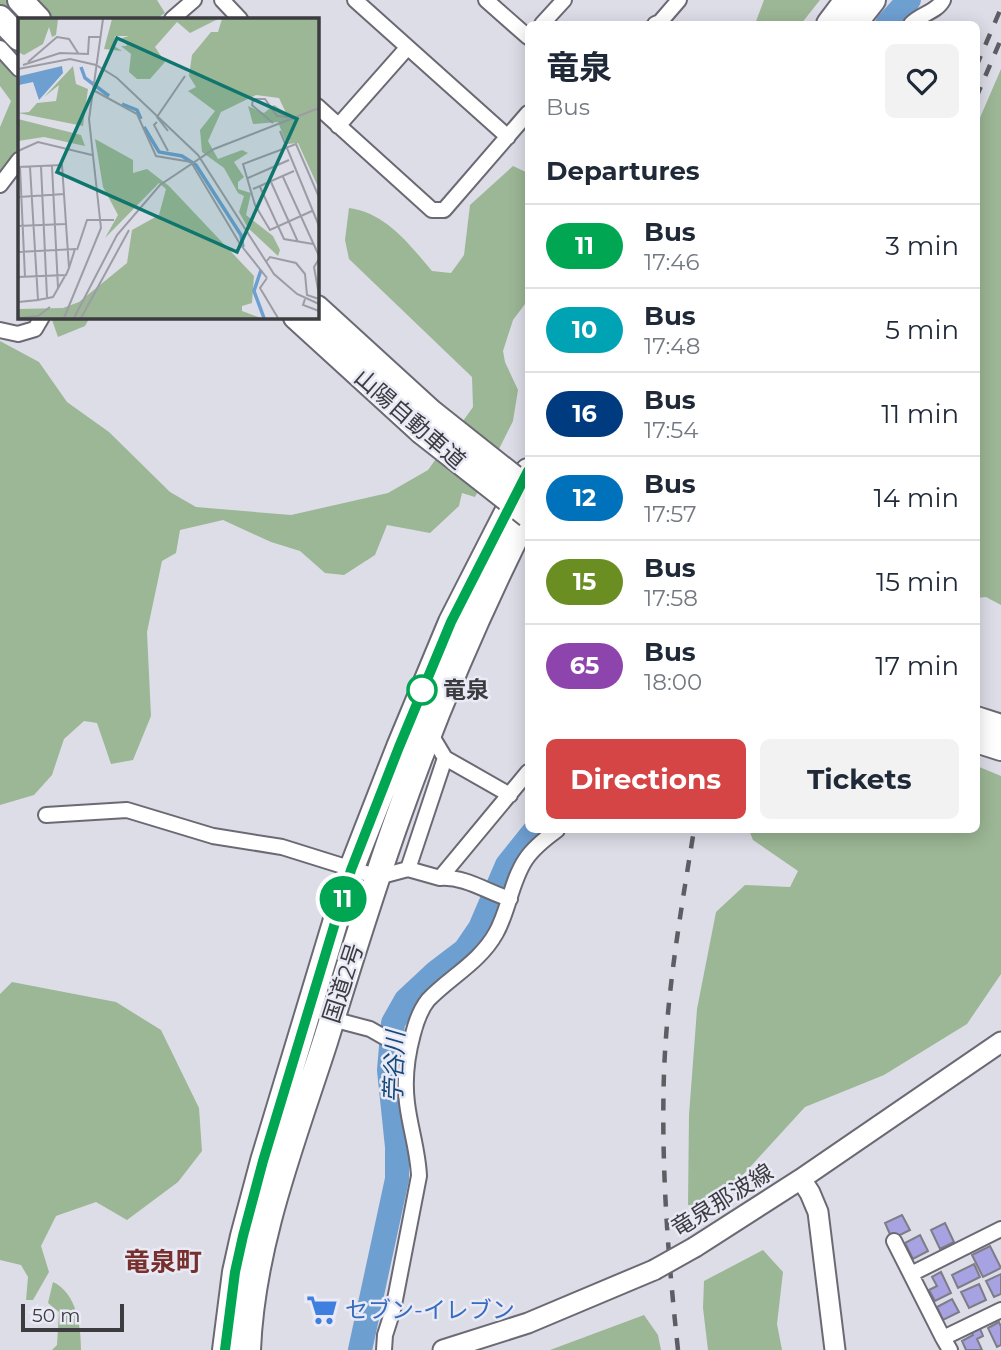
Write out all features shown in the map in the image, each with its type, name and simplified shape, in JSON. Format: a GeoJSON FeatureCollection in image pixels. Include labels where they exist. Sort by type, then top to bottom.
{"type":"FeatureCollection","features":[{"type":"Feature","properties":{"kind":"highway"},"geometry":{"type":"LineString","coordinates":[[20,0],[37,18]]}},
{"type":"Feature","properties":{"kind":"highway"},"geometry":{"type":"LineString","coordinates":[[831,21],[847,0]]}},
{"type":"Feature","properties":{"kind":"highway"},"geometry":{"type":"LineString","coordinates":[[856,21],[873,0]]}},
{"type":"Feature","properties":{"kind":"highway"},"geometry":{"type":"LineString","coordinates":[[0,18],[18,37]]}},
{"type":"Feature","properties":{"kind":"highway","name":"山陽自動車道"},"geometry":{"type":"LineString","coordinates":[[318,309],[426,422],[525,487]]}},
{"type":"Feature","properties":{"kind":"highway","name":"山陽自動車道"},"geometry":{"type":"LineString","coordinates":[[297,318],[426,422],[525,511]]}},
{"type":"Feature","properties":{"kind":"highway","name":"国道2号"},"geometry":{"type":"LineString","coordinates":[[225,1350],[235,1272],[246,1225],[351,870],[451,622],[525,477]]}},
{"type":"Feature","properties":{"kind":"highway","name":"国道2号"},"geometry":{"type":"LineString","coordinates":[[248,1350],[254,1298],[273,1208],[378,877],[430,733],[477,622],[525,520]]}},
{"type":"Feature","properties":{"kind":"highway"},"geometry":{"type":"LineString","coordinates":[[980,720],[1001,727]]}},
{"type":"Feature","properties":{"kind":"highway"},"geometry":{"type":"LineString","coordinates":[[980,741],[1001,748]]}},
{"type":"Feature","properties":{"kind":"main road","name":"竜泉那波線"},"geometry":{"type":"LineString","coordinates":[[443,1350],[528,1323],[654,1270],[801,1180],[1001,1042]]}},
{"type":"Feature","properties":{"kind":"main road"},"geometry":{"type":"LineString","coordinates":[[801,1180],[810,1193],[819,1220],[835,1350]]}},
{"type":"Feature","properties":{"kind":"street"},"geometry":{"type":"LineString","coordinates":[[173,18],[194,0]]}},
{"type":"Feature","properties":{"kind":"street"},"geometry":{"type":"LineString","coordinates":[[222,0],[239,18]]}},
{"type":"Feature","properties":{"kind":"street"},"geometry":{"type":"LineString","coordinates":[[355,0],[508,136]]}},
{"type":"Feature","properties":{"kind":"street"},"geometry":{"type":"LineString","coordinates":[[486,0],[525,34]]}},
{"type":"Feature","properties":{"kind":"street"},"geometry":{"type":"LineString","coordinates":[[545,21],[564,0]]}},
{"type":"Feature","properties":{"kind":"street"},"geometry":{"type":"LineString","coordinates":[[661,21],[680,0]]}},
{"type":"Feature","properties":{"kind":"street"},"geometry":{"type":"LineString","coordinates":[[915,21],[940,5],[943,0]]}},
{"type":"Feature","properties":{"kind":"street"},"geometry":{"type":"LineString","coordinates":[[0,48],[18,68]]}},
{"type":"Feature","properties":{"kind":"street"},"geometry":{"type":"LineString","coordinates":[[338,126],[407,48]]}},
{"type":"Feature","properties":{"kind":"street"},"geometry":{"type":"LineString","coordinates":[[318,107],[432,210],[444,209],[525,116]]}},
{"type":"Feature","properties":{"kind":"street"},"geometry":{"type":"LineString","coordinates":[[0,185],[18,161]]}},
{"type":"Feature","properties":{"kind":"street"},"geometry":{"type":"LineString","coordinates":[[0,330],[18,334],[35,330],[42,318]]}},
{"type":"Feature","properties":{"kind":"street"},"geometry":{"type":"LineString","coordinates":[[430,733],[445,758],[510,795]]}},
{"type":"Feature","properties":{"kind":"street"},"geometry":{"type":"LineString","coordinates":[[408,869],[445,758]]}},
{"type":"Feature","properties":{"kind":"street"},"geometry":{"type":"LineString","coordinates":[[440,878],[525,776]]}},
{"type":"Feature","properties":{"kind":"street"},"geometry":{"type":"LineString","coordinates":[[46,815],[127,810],[213,836],[282,847],[378,877],[408,869],[440,878],[450,877],[508,899]]}},
{"type":"Feature","properties":{"kind":"street"},"geometry":{"type":"LineString","coordinates":[[384,1350],[419,1176],[407,1104],[407,1043],[427,1001],[487,948],[497,932],[526,859],[553,833]]}},
{"type":"Feature","properties":{"kind":"street"},"geometry":{"type":"LineString","coordinates":[[332,1020],[370,1029],[384,1037],[407,1043]]}},
{"type":"Feature","properties":{"kind":"street"},"geometry":{"type":"LineString","coordinates":[[911,1273],[1001,1229]]}},
{"type":"Feature","properties":{"kind":"street"},"geometry":{"type":"LineString","coordinates":[[894,1241],[946,1344],[1001,1310]]}},
{"type":"Feature","properties":{"kind":"green space"},"geometry":{"type":"Polygon","coordinates":[[[0,0],[157,0],[165,13],[158,18],[18,18],[18,177],[0,175],[0,127],[11,101],[0,86],[0,0]]]}},
{"type":"Feature","properties":{"kind":"green space"},"geometry":{"type":"Polygon","coordinates":[[[764,0],[820,0],[803,21],[756,21],[764,0]]]}},
{"type":"Feature","properties":{"kind":"green space"},"geometry":{"type":"Polygon","coordinates":[[[1001,69],[1001,605],[986,597],[980,598],[980,118],[1001,69]]]}},
{"type":"Feature","properties":{"kind":"green space"},"geometry":{"type":"Polygon","coordinates":[[[513,166],[525,172],[525,304],[513,320],[503,351],[518,390],[513,421],[475,497],[462,493],[459,506],[430,533],[387,525],[375,555],[344,575],[325,573],[300,551],[271,542],[223,520],[180,530],[176,553],[162,561],[147,632],[151,716],[133,760],[111,764],[97,723],[84,721],[64,739],[52,775],[34,795],[0,805],[0,341],[39,362],[67,402],[109,432],[170,492],[196,507],[291,515],[388,493],[428,470],[473,407],[472,377],[349,259],[345,240],[349,208],[374,216],[396,231],[432,271],[451,273],[464,255],[470,205],[513,166]]]}},
{"type":"Feature","properties":{"kind":"green space"},"geometry":{"type":"Polygon","coordinates":[[[51,318],[89,318],[85,326],[58,337],[51,318]]]}},
{"type":"Feature","properties":{"kind":"green space"},"geometry":{"type":"Polygon","coordinates":[[[980,767],[1001,776],[1001,974],[967,1024],[884,1075],[805,1107],[730,1189],[707,1204],[688,1205],[689,1115],[697,1009],[716,912],[745,885],[790,887],[798,871],[753,840],[750,833],[980,833],[980,767]]]}},
{"type":"Feature","properties":{"kind":"green space"},"geometry":{"type":"Polygon","coordinates":[[[12,982],[116,1002],[161,1030],[199,1108],[202,1151],[178,1182],[127,1220],[96,1202],[56,1216],[41,1246],[49,1272],[33,1300],[26,1300],[28,1277],[21,1265],[0,1260],[0,994],[12,982]]]}},
{"type":"Feature","properties":{"kind":"green space"},"geometry":{"type":"Polygon","coordinates":[[[763,1250],[783,1272],[777,1324],[782,1350],[708,1350],[703,1308],[704,1281],[763,1250]]]}},
{"type":"Feature","properties":{"kind":"green space"},"geometry":{"type":"Polygon","coordinates":[[[53,1282],[68,1294],[72,1302],[80,1331],[81,1350],[52,1350],[57,1345],[59,1312],[48,1303],[53,1282]]]}},
{"type":"Feature","properties":{"kind":"green space"},"geometry":{"type":"Polygon","coordinates":[[[644,1315],[658,1335],[661,1350],[550,1350],[644,1315]]]}},
{"type":"Feature","properties":{"kind":"building"},"geometry":{"type":"Polygon","coordinates":[[[902,1215],[910,1230],[892,1239],[885,1223],[902,1215]]]}},
{"type":"Feature","properties":{"kind":"building"},"geometry":{"type":"Polygon","coordinates":[[[945,1223],[954,1242],[940,1249],[931,1230],[945,1223]]]}},
{"type":"Feature","properties":{"kind":"building"},"geometry":{"type":"Polygon","coordinates":[[[920,1235],[928,1251],[913,1259],[905,1243],[920,1235]]]}},
{"type":"Feature","properties":{"kind":"building"},"geometry":{"type":"Polygon","coordinates":[[[990,1246],[1001,1268],[983,1277],[972,1255],[990,1246]]]}},
{"type":"Feature","properties":{"kind":"building"},"geometry":{"type":"Polygon","coordinates":[[[974,1264],[980,1277],[958,1288],[952,1275],[974,1264]]]}},
{"type":"Feature","properties":{"kind":"building"},"geometry":{"type":"Polygon","coordinates":[[[941,1272],[951,1293],[935,1301],[929,1290],[937,1286],[932,1277],[941,1272]]]}},
{"type":"Feature","properties":{"kind":"building"},"geometry":{"type":"Polygon","coordinates":[[[1001,1274],[1001,1294],[994,1297],[986,1281],[1001,1274]]]}},
{"type":"Feature","properties":{"kind":"building"},"geometry":{"type":"Polygon","coordinates":[[[979,1284],[986,1300],[969,1308],[961,1292],[979,1284]]]}},
{"type":"Feature","properties":{"kind":"building"},"geometry":{"type":"Polygon","coordinates":[[[952,1299],[959,1312],[943,1320],[937,1307],[952,1299]]]}},
{"type":"Feature","properties":{"kind":"building"},"geometry":{"type":"Polygon","coordinates":[[[999,1322],[1001,1345],[997,1347],[988,1328],[999,1322]]]}},
{"type":"Feature","properties":{"kind":"building"},"geometry":{"type":"Polygon","coordinates":[[[979,1326],[983,1336],[977,1339],[982,1350],[966,1350],[962,1341],[973,1335],[971,1330],[979,1326]]]}},
{"type":"Feature","properties":{"kind":"waterway","name":"苧谷川"},"geometry":{"type":"LineString","coordinates":[[890,21],[909,0]]}},
{"type":"Feature","properties":{"kind":"waterway","name":"苧谷川"},"geometry":{"type":"LineString","coordinates":[[360,1350],[397,1179],[397,1147],[389,1070],[393,1023],[406,1000],[465,950],[480,928],[507,865],[533,833]]}},
{"type":"Feature","properties":{"kind":"railway"},"geometry":{"type":"LineString","coordinates":[[980,58],[1001,8]]}},
{"type":"Feature","properties":{"kind":"railway"},"geometry":{"type":"LineString","coordinates":[[980,89],[1001,39]]}},
{"type":"Feature","properties":{"kind":"railway"},"geometry":{"type":"LineString","coordinates":[[678,1350],[666,1212],[664,1073],[671,981],[694,833]]}},
{"type":"Feature","properties":{"kind":"bus line","name":"11"},"geometry":{"type":"LineString","coordinates":[[225,1350],[229,1309],[243,1236],[351,870],[451,622],[525,476]]}},
{"type":"Feature","properties":{"kind":"place","name":"竜泉"},"geometry":{"type":"Point","coordinates":[422,690]}},
{"type":"Feature","properties":{"kind":"place","name":"セブン-イレブン"},"geometry":{"type":"Point","coordinates":[322,1310]}},
{"type":"Feature","properties":{"kind":"district","name":"竜泉町"},"geometry":{"type":"Point","coordinates":[163,1262]}}]}
